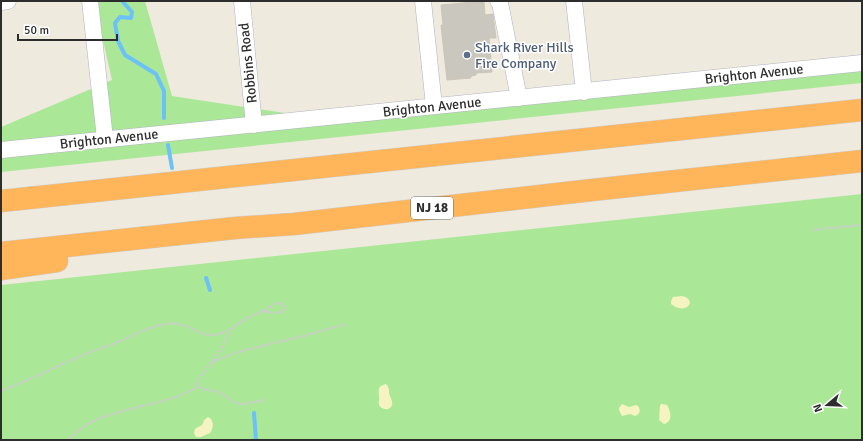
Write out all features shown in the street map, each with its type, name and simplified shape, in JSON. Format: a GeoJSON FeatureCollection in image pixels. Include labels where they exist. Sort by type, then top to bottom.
{"type":"FeatureCollection","features":[{"type":"Feature","properties":{"kind":"highway"},"geometry":{"type":"LineString","coordinates":[[1,201],[862,110]]}},
{"type":"Feature","properties":{"kind":"highway","name":"NJ 18"},"geometry":{"type":"LineString","coordinates":[[1,253],[235,228],[294,224],[862,161]]}},
{"type":"Feature","properties":{"kind":"highway"},"geometry":{"type":"LineString","coordinates":[[1,269],[238,237],[294,224]]}},
{"type":"Feature","properties":{"kind":"street"},"geometry":{"type":"LineString","coordinates":[[1,2],[8,1]]}},
{"type":"Feature","properties":{"kind":"street"},"geometry":{"type":"LineString","coordinates":[[90,1],[105,140]]}},
{"type":"Feature","properties":{"kind":"street","name":"Robbins Road"},"geometry":{"type":"LineString","coordinates":[[242,1],[254,125]]}},
{"type":"Feature","properties":{"kind":"street"},"geometry":{"type":"LineString","coordinates":[[424,1],[434,106]]}},
{"type":"Feature","properties":{"kind":"street"},"geometry":{"type":"LineString","coordinates":[[498,1],[500,4],[519,98]]}},
{"type":"Feature","properties":{"kind":"street"},"geometry":{"type":"LineString","coordinates":[[574,1],[584,92]]}},
{"type":"Feature","properties":{"kind":"street","name":"Brighton Avenue"},"geometry":{"type":"LineString","coordinates":[[1,150],[862,63]]}},
{"type":"Feature","properties":{"kind":"path"},"geometry":{"type":"LineString","coordinates":[[811,230],[862,225]]}},
{"type":"Feature","properties":{"kind":"path"},"geometry":{"type":"LineString","coordinates":[[1,391],[38,376],[75,358],[158,325],[179,324],[208,336],[218,334],[232,328],[251,316],[277,303],[281,303],[285,308],[279,313],[262,311]]}},
{"type":"Feature","properties":{"kind":"path"},"geometry":{"type":"LineString","coordinates":[[212,362],[244,351],[346,324]]}},
{"type":"Feature","properties":{"kind":"path"},"geometry":{"type":"LineString","coordinates":[[198,387],[197,383],[199,379],[212,362],[232,328]]}},
{"type":"Feature","properties":{"kind":"path"},"geometry":{"type":"LineString","coordinates":[[69,440],[85,426],[101,419],[173,398],[198,387],[201,389],[220,392],[236,403],[242,404],[265,400]]}},
{"type":"Feature","properties":{"kind":"green space"},"geometry":{"type":"Polygon","coordinates":[[[94,1],[145,1],[172,96],[318,118],[862,66],[862,83],[1,172],[1,127],[112,80],[94,1]]]}},
{"type":"Feature","properties":{"kind":"green space"},"geometry":{"type":"Polygon","coordinates":[[[862,194],[862,440],[1,440],[1,285],[862,194]]]}},
{"type":"Feature","properties":{"kind":"sand"},"geometry":{"type":"Polygon","coordinates":[[[682,296],[690,301],[689,306],[679,308],[671,304],[673,297],[682,296]]]}},
{"type":"Feature","properties":{"kind":"sand"},"geometry":{"type":"Polygon","coordinates":[[[386,384],[389,388],[392,404],[391,407],[386,409],[380,407],[379,405],[379,391],[380,387],[386,384]]]}},
{"type":"Feature","properties":{"kind":"sand"},"geometry":{"type":"Polygon","coordinates":[[[622,404],[629,407],[636,405],[640,409],[640,412],[635,416],[630,414],[622,416],[619,408],[622,404]]]}},
{"type":"Feature","properties":{"kind":"sand"},"geometry":{"type":"Polygon","coordinates":[[[661,404],[667,405],[670,413],[669,421],[664,424],[659,420],[661,404]]]}},
{"type":"Feature","properties":{"kind":"sand"},"geometry":{"type":"Polygon","coordinates":[[[208,417],[213,423],[210,433],[201,437],[196,437],[194,433],[195,429],[202,425],[204,420],[208,417]]]}},
{"type":"Feature","properties":{"kind":"building","name":"Shark River Hills Fire Company"},"geometry":{"type":"Polygon","coordinates":[[[484,1],[485,15],[493,14],[496,38],[489,38],[492,72],[476,73],[476,75],[471,76],[471,78],[447,80],[441,25],[443,25],[441,5],[484,1]]]}},
{"type":"Feature","properties":{"kind":"waterway"},"geometry":{"type":"LineString","coordinates":[[122,1],[132,12],[131,18],[120,17],[115,23],[118,41],[125,55],[156,74],[164,91],[164,118]]}},
{"type":"Feature","properties":{"kind":"waterway"},"geometry":{"type":"LineString","coordinates":[[168,145],[172,168]]}},
{"type":"Feature","properties":{"kind":"waterway"},"geometry":{"type":"LineString","coordinates":[[206,278],[210,290]]}},
{"type":"Feature","properties":{"kind":"waterway"},"geometry":{"type":"LineString","coordinates":[[254,413],[256,440]]}},
{"type":"Feature","properties":{"kind":"place","name":"Shark River Hills Fire Company"},"geometry":{"type":"Point","coordinates":[467,55]}}]}
